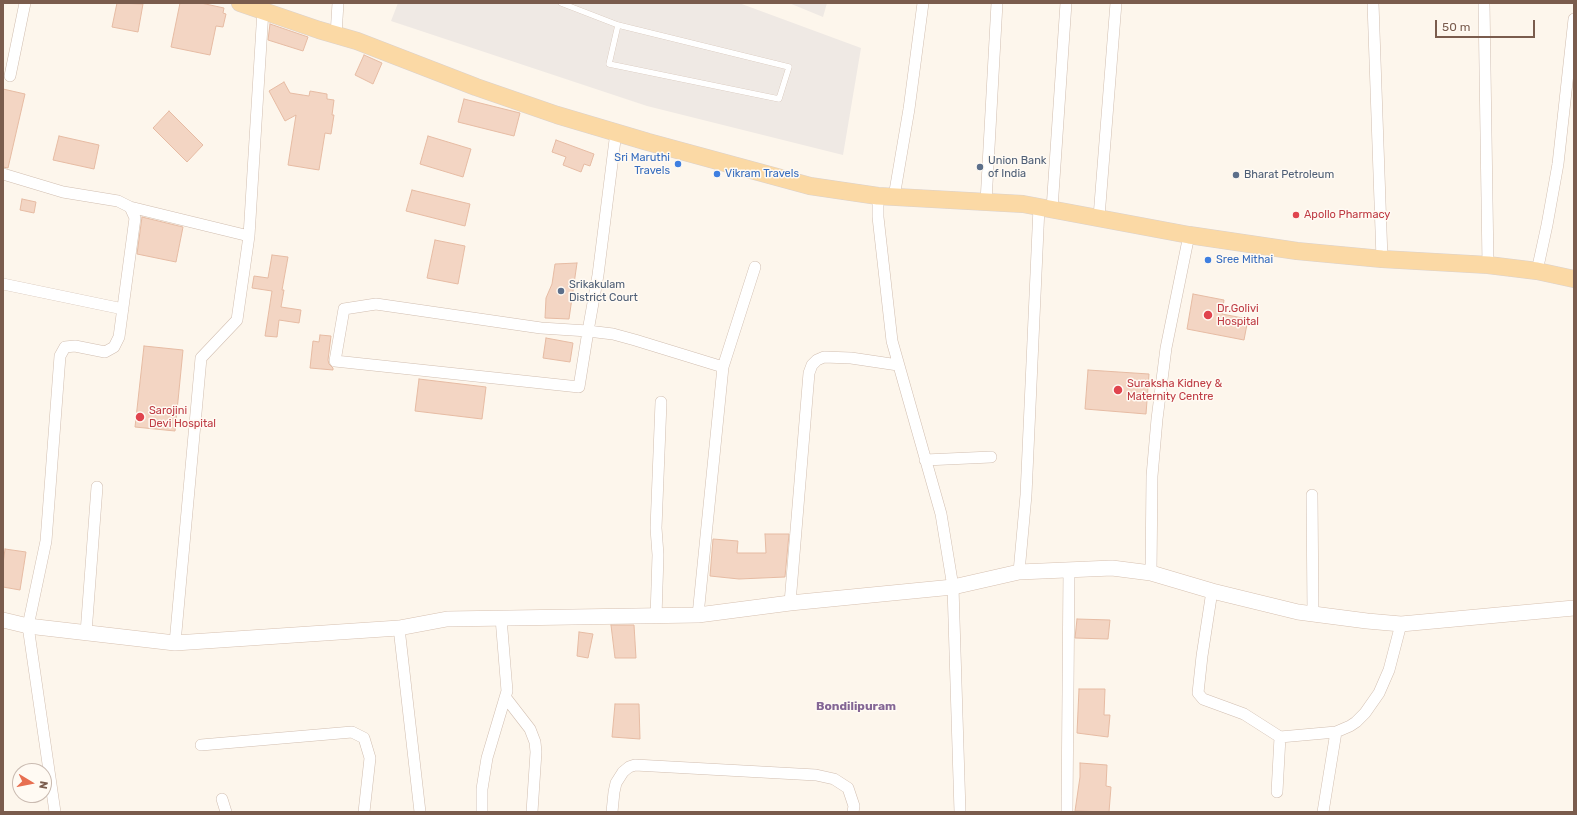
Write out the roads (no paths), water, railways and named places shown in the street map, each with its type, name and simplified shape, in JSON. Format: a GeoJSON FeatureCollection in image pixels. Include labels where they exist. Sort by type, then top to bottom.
{"type":"FeatureCollection","features":[{"type":"Feature","properties":{"kind":"main road"},"geometry":{"type":"LineString","coordinates":[[240,3],[357,41],[484,90],[557,115],[810,186],[886,197],[1022,204],[1099,217],[1189,235],[1297,251],[1382,259],[1488,265],[1537,271],[1574,279]]}},
{"type":"Feature","properties":{"kind":"street"},"geometry":{"type":"LineString","coordinates":[[10,76],[25,3]]}},
{"type":"Feature","properties":{"kind":"street"},"geometry":{"type":"LineString","coordinates":[[336,35],[338,3]]}},
{"type":"Feature","properties":{"kind":"street"},"geometry":{"type":"LineString","coordinates":[[923,3],[909,109],[886,197],[878,217],[892,341],[941,514],[953,588],[960,812]]}},
{"type":"Feature","properties":{"kind":"street"},"geometry":{"type":"LineString","coordinates":[[986,202],[997,3]]}},
{"type":"Feature","properties":{"kind":"street"},"geometry":{"type":"LineString","coordinates":[[1019,572],[1026,495],[1046,208],[1066,3]]}},
{"type":"Feature","properties":{"kind":"street"},"geometry":{"type":"LineString","coordinates":[[1099,217],[1116,3]]}},
{"type":"Feature","properties":{"kind":"street"},"geometry":{"type":"LineString","coordinates":[[1373,3],[1382,259]]}},
{"type":"Feature","properties":{"kind":"street"},"geometry":{"type":"LineString","coordinates":[[1484,3],[1488,265]]}},
{"type":"Feature","properties":{"kind":"street"},"geometry":{"type":"LineString","coordinates":[[174,644],[201,358],[237,320],[249,236],[264,10]]}},
{"type":"Feature","properties":{"kind":"street"},"geometry":{"type":"LineString","coordinates":[[1537,271],[1548,225],[1558,164],[1574,19]]}},
{"type":"Feature","properties":{"kind":"street"},"geometry":{"type":"LineString","coordinates":[[616,132],[598,275],[588,331],[579,387],[335,361],[344,309],[376,304],[542,328],[588,331],[613,334],[723,367]]}},
{"type":"Feature","properties":{"kind":"street"},"geometry":{"type":"LineString","coordinates":[[3,174],[63,192],[118,201],[130,206],[249,236]]}},
{"type":"Feature","properties":{"kind":"street"},"geometry":{"type":"LineString","coordinates":[[56,812],[28,626],[46,541],[60,356],[65,347],[75,346],[105,352],[114,347],[118,337],[135,218],[130,206]]}},
{"type":"Feature","properties":{"kind":"street"},"geometry":{"type":"LineString","coordinates":[[1151,572],[1152,476],[1157,419],[1166,348],[1189,235]]}},
{"type":"Feature","properties":{"kind":"street"},"geometry":{"type":"LineString","coordinates":[[698,616],[723,367],[756,268]]}},
{"type":"Feature","properties":{"kind":"street"},"geometry":{"type":"LineString","coordinates":[[3,284],[122,309]]}},
{"type":"Feature","properties":{"kind":"street"},"geometry":{"type":"LineString","coordinates":[[790,603],[810,373],[812,365],[817,360],[824,357],[851,358],[898,365]]}},
{"type":"Feature","properties":{"kind":"street"},"geometry":{"type":"LineString","coordinates":[[656,617],[658,555],[656,528],[661,402]]}},
{"type":"Feature","properties":{"kind":"street"},"geometry":{"type":"LineString","coordinates":[[925,460],[991,457]]}},
{"type":"Feature","properties":{"kind":"street"},"geometry":{"type":"LineString","coordinates":[[86,633],[96,487]]}},
{"type":"Feature","properties":{"kind":"street"},"geometry":{"type":"LineString","coordinates":[[1312,495],[1313,614]]}},
{"type":"Feature","properties":{"kind":"street"},"geometry":{"type":"LineString","coordinates":[[3,620],[28,626],[174,644],[399,628],[447,619],[698,616],[790,603],[953,588],[1019,572],[1112,568],[1151,572],[1212,591],[1313,614],[1401,624],[1574,608]]}},
{"type":"Feature","properties":{"kind":"street"},"geometry":{"type":"LineString","coordinates":[[1067,812],[1069,569]]}},
{"type":"Feature","properties":{"kind":"street"},"geometry":{"type":"LineString","coordinates":[[1212,591],[1198,683],[1198,693],[1203,699],[1244,714],[1280,737],[1336,732],[1356,722],[1379,693],[1389,670],[1401,624]]}},
{"type":"Feature","properties":{"kind":"street"},"geometry":{"type":"LineString","coordinates":[[482,812],[482,789],[487,758],[506,698],[507,681],[501,618]]}},
{"type":"Feature","properties":{"kind":"street"},"geometry":{"type":"LineString","coordinates":[[399,628],[420,812]]}},
{"type":"Feature","properties":{"kind":"street"},"geometry":{"type":"LineString","coordinates":[[506,698],[530,729],[535,742],[536,752],[532,812]]}},
{"type":"Feature","properties":{"kind":"street"},"geometry":{"type":"LineString","coordinates":[[201,745],[352,732],[364,738],[370,758],[364,812]]}},
{"type":"Feature","properties":{"kind":"street"},"geometry":{"type":"LineString","coordinates":[[1323,812],[1336,732]]}},
{"type":"Feature","properties":{"kind":"street"},"geometry":{"type":"LineString","coordinates":[[1277,792],[1280,737]]}},
{"type":"Feature","properties":{"kind":"street"},"geometry":{"type":"LineString","coordinates":[[612,812],[616,783],[623,772],[629,767],[635,765],[816,775],[834,779],[848,788],[854,806],[853,812]]}},
{"type":"Feature","properties":{"kind":"street"},"geometry":{"type":"LineString","coordinates":[[222,799],[226,812]]}},
{"type":"Feature","properties":{"kind":"lane"},"geometry":{"type":"LineString","coordinates":[[561,3],[618,25],[789,67],[779,98],[609,64],[618,25]]}},
{"type":"Feature","properties":{"kind":"place","name":"Sri Maruthi Travels"},"geometry":{"type":"Point","coordinates":[678,164]}},
{"type":"Feature","properties":{"kind":"place","name":"Union Bank of India"},"geometry":{"type":"Point","coordinates":[980,167]}},
{"type":"Feature","properties":{"kind":"place","name":"Vikram Travels"},"geometry":{"type":"Point","coordinates":[717,174]}},
{"type":"Feature","properties":{"kind":"place","name":"Bharat Petroleum"},"geometry":{"type":"Point","coordinates":[1236,175]}},
{"type":"Feature","properties":{"kind":"place","name":"Apollo Pharmacy"},"geometry":{"type":"Point","coordinates":[1296,215]}},
{"type":"Feature","properties":{"kind":"place","name":"Sree Mithai"},"geometry":{"type":"Point","coordinates":[1208,260]}},
{"type":"Feature","properties":{"kind":"place","name":"Srikakulam District Court"},"geometry":{"type":"Point","coordinates":[561,291]}},
{"type":"Feature","properties":{"kind":"place","name":"Dr.Golivi Hospital"},"geometry":{"type":"Point","coordinates":[1208,315]}},
{"type":"Feature","properties":{"kind":"place","name":"Suraksha Kidney & Maternity Centre"},"geometry":{"type":"Point","coordinates":[1118,390]}},
{"type":"Feature","properties":{"kind":"place","name":"Sarojini Devi Hospital"},"geometry":{"type":"Point","coordinates":[140,417]}},
{"type":"Feature","properties":{"kind":"district","name":"Bondilipuram"},"geometry":{"type":"Point","coordinates":[856,707]}}]}
